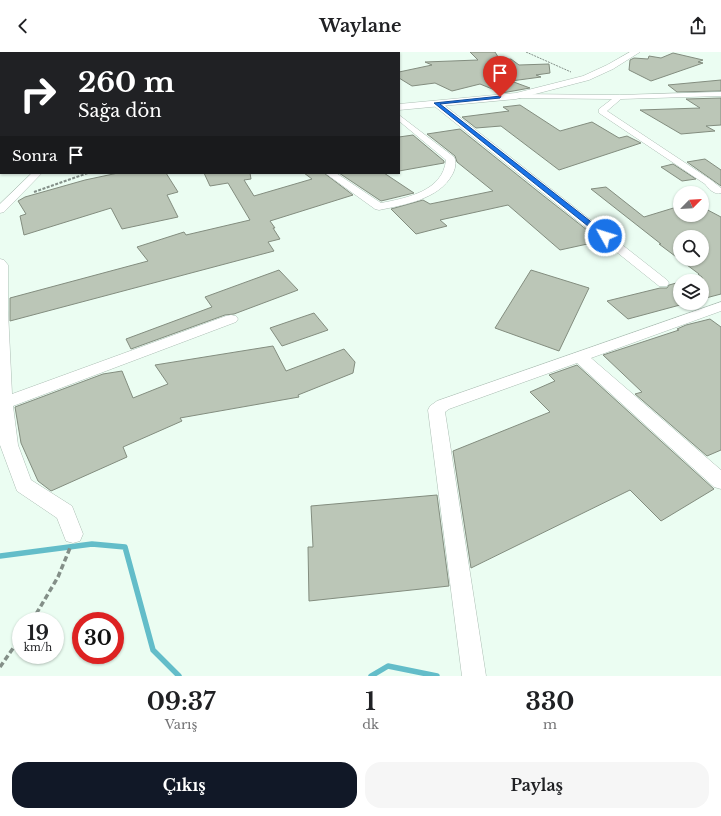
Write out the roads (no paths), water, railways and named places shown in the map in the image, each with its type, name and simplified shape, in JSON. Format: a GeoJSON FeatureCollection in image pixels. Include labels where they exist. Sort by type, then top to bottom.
{"type":"FeatureCollection","features":[{"type":"Feature","properties":{"kind":"street"},"geometry":{"type":"LineString","coordinates":[[516,96],[586,78],[610,67],[636,52]]}},
{"type":"Feature","properties":{"kind":"street"},"geometry":{"type":"LineString","coordinates":[[537,90],[551,96]]}},
{"type":"Feature","properties":{"kind":"street"},"geometry":{"type":"LineString","coordinates":[[400,107],[516,96],[619,97],[721,94]]}},
{"type":"Feature","properties":{"kind":"street"},"geometry":{"type":"LineString","coordinates":[[619,97],[602,111],[708,182],[718,191]]}},
{"type":"Feature","properties":{"kind":"street"},"geometry":{"type":"LineString","coordinates":[[436,103],[663,282]]}},
{"type":"Feature","properties":{"kind":"street"},"geometry":{"type":"LineString","coordinates":[[331,174],[379,207],[411,200],[436,188],[450,174],[452,165],[451,159],[400,118]]}},
{"type":"Feature","properties":{"kind":"street"},"geometry":{"type":"LineString","coordinates":[[0,210],[35,174]]}},
{"type":"Feature","properties":{"kind":"street"},"geometry":{"type":"LineString","coordinates":[[0,263],[2,265],[1,311],[4,403],[9,445],[24,485],[65,512],[73,534]]}},
{"type":"Feature","properties":{"kind":"street"},"geometry":{"type":"LineString","coordinates":[[474,676],[436,410],[443,405],[721,306]]}},
{"type":"Feature","properties":{"kind":"street"},"geometry":{"type":"LineString","coordinates":[[4,403],[231,319]]}},
{"type":"Feature","properties":{"kind":"street"},"geometry":{"type":"LineString","coordinates":[[579,356],[721,481]]}},
{"type":"Feature","properties":{"kind":"waterway"},"geometry":{"type":"LineString","coordinates":[[0,556],[92,544],[125,547],[153,650],[179,676]]}},
{"type":"Feature","properties":{"kind":"waterway"},"geometry":{"type":"LineString","coordinates":[[371,676],[388,666],[437,676]]}}]}
